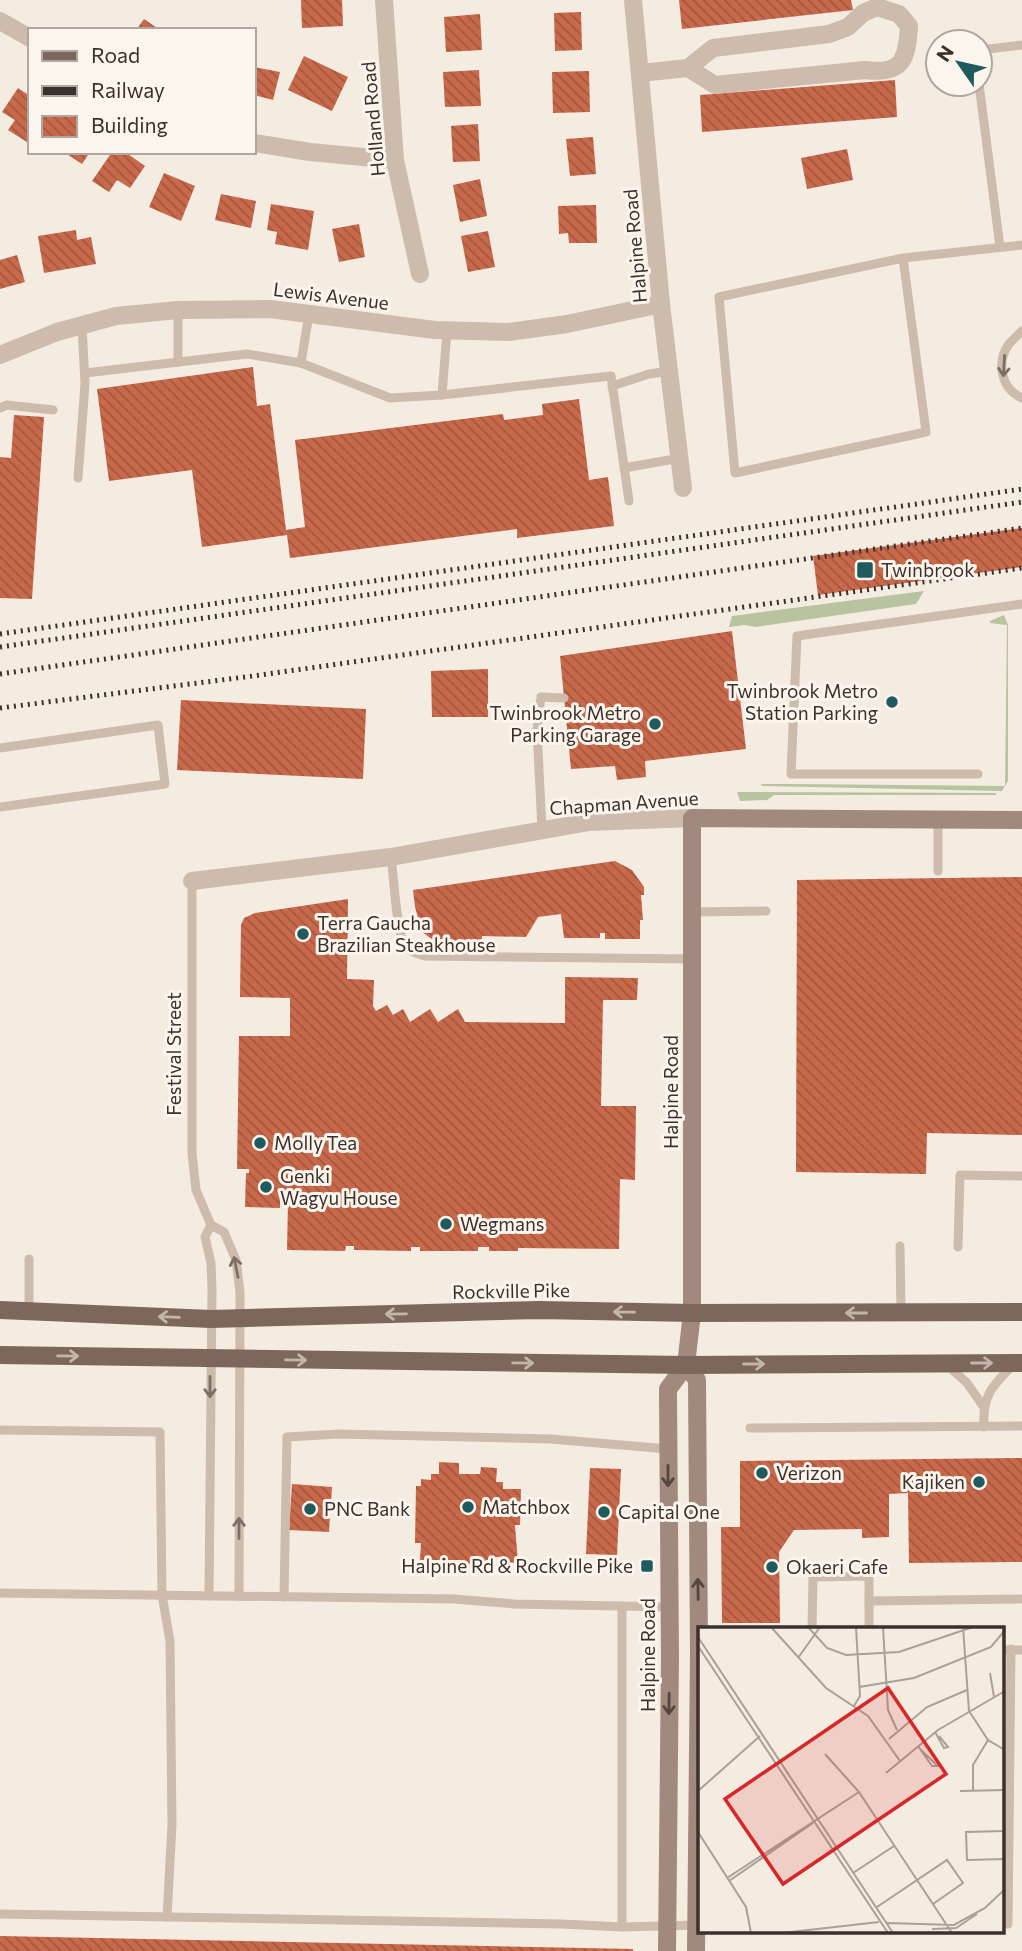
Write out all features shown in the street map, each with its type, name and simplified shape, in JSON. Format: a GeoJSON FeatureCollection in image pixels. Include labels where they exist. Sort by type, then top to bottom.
{"type":"FeatureCollection","features":[{"type":"Feature","properties":{"kind":"main road","name":"Rockville Pike"},"geometry":{"type":"LineString","coordinates":[[0,1310],[211,1319],[539,1310],[692,1313],[1022,1312]]}},
{"type":"Feature","properties":{"kind":"main road"},"geometry":{"type":"LineString","coordinates":[[0,1355],[686,1365],[1019,1363]]}},
{"type":"Feature","properties":{"kind":"street","name":"Holland Road"},"geometry":{"type":"LineString","coordinates":[[384,0],[395,160],[419,274]]}},
{"type":"Feature","properties":{"kind":"street","name":"Halpine Road"},"geometry":{"type":"LineString","coordinates":[[633,0],[661,304],[683,488]]}},
{"type":"Feature","properties":{"kind":"street"},"geometry":{"type":"LineString","coordinates":[[640,72],[688,68],[715,85],[865,70],[884,72],[898,65],[907,51],[909,26],[899,14],[877,7],[863,13],[848,27],[829,34],[713,48],[688,68]]}},
{"type":"Feature","properties":{"kind":"street"},"geometry":{"type":"LineString","coordinates":[[0,21],[28,37]]}},
{"type":"Feature","properties":{"kind":"street"},"geometry":{"type":"LineString","coordinates":[[256,143],[310,152],[395,160]]}},
{"type":"Feature","properties":{"kind":"street","name":"Lewis Avenue"},"geometry":{"type":"LineString","coordinates":[[0,355],[57,332],[116,316],[178,310],[270,309],[447,331],[508,332],[567,324],[661,304]]}},
{"type":"Feature","properties":{"kind":"street","name":"Halpine Road"},"geometry":{"type":"LineString","coordinates":[[667,1951],[668,1389],[686,1365],[692,1313],[692,818]]}},
{"type":"Feature","properties":{"kind":"street","name":"Chapman Avenue"},"geometry":{"type":"LineString","coordinates":[[192,881],[391,856],[589,822],[692,818],[1022,820]]}},
{"type":"Feature","properties":{"kind":"street","name":"Halpine Road"},"geometry":{"type":"LineString","coordinates":[[686,1365],[697,1380],[700,1627]]}},
{"type":"Feature","properties":{"kind":"street","name":"Halpine Road"},"geometry":{"type":"LineString","coordinates":[[696,1951],[698,1925]]}},
{"type":"Feature","properties":{"kind":"lane"},"geometry":{"type":"LineString","coordinates":[[994,48],[1022,45]]}},
{"type":"Feature","properties":{"kind":"lane"},"geometry":{"type":"LineString","coordinates":[[981,98],[1000,247]]}},
{"type":"Feature","properties":{"kind":"lane"},"geometry":{"type":"LineString","coordinates":[[903,258],[926,432],[735,473],[719,297],[903,258],[1022,245]]}},
{"type":"Feature","properties":{"kind":"lane"},"geometry":{"type":"LineString","coordinates":[[178,310],[178,362]]}},
{"type":"Feature","properties":{"kind":"lane"},"geometry":{"type":"LineString","coordinates":[[301,363],[309,314]]}},
{"type":"Feature","properties":{"kind":"lane"},"geometry":{"type":"LineString","coordinates":[[78,478],[85,373],[82,325]]}},
{"type":"Feature","properties":{"kind":"lane"},"geometry":{"type":"LineString","coordinates":[[442,395],[447,331]]}},
{"type":"Feature","properties":{"kind":"lane"},"geometry":{"type":"LineString","coordinates":[[1022,331],[1008,346],[1001,366],[1005,383],[1014,395],[1022,398]]}},
{"type":"Feature","properties":{"kind":"lane"},"geometry":{"type":"LineString","coordinates":[[85,373],[247,354],[301,363],[390,398],[442,395],[611,376],[629,501]]}},
{"type":"Feature","properties":{"kind":"lane"},"geometry":{"type":"LineString","coordinates":[[612,386],[649,374],[670,371]]}},
{"type":"Feature","properties":{"kind":"lane"},"geometry":{"type":"LineString","coordinates":[[0,408],[7,405],[53,410]]}},
{"type":"Feature","properties":{"kind":"lane"},"geometry":{"type":"LineString","coordinates":[[624,468],[680,458]]}},
{"type":"Feature","properties":{"kind":"lane"},"geometry":{"type":"LineString","coordinates":[[978,774],[790,774],[797,636],[1022,604]]}},
{"type":"Feature","properties":{"kind":"lane"},"geometry":{"type":"LineString","coordinates":[[542,829],[537,730],[541,697],[564,698]]}},
{"type":"Feature","properties":{"kind":"lane"},"geometry":{"type":"LineString","coordinates":[[0,748],[158,725],[165,783],[0,807]]}},
{"type":"Feature","properties":{"kind":"lane"},"geometry":{"type":"LineString","coordinates":[[938,819],[938,870]]}},
{"type":"Feature","properties":{"kind":"lane"},"geometry":{"type":"LineString","coordinates":[[391,856],[401,936],[408,949],[415,954],[692,959]]}},
{"type":"Feature","properties":{"kind":"lane","name":"Festival Street"},"geometry":{"type":"LineString","coordinates":[[192,881],[192,1153],[196,1190],[211,1224],[224,1232],[236,1260],[241,1318],[239,1596]]}},
{"type":"Feature","properties":{"kind":"lane"},"geometry":{"type":"LineString","coordinates":[[692,912],[766,911]]}},
{"type":"Feature","properties":{"kind":"lane"},"geometry":{"type":"LineString","coordinates":[[958,1247],[960,1175],[1022,1176]]}},
{"type":"Feature","properties":{"kind":"lane","name":"Festival Street"},"geometry":{"type":"LineString","coordinates":[[209,1596],[211,1263],[205,1237],[211,1224]]}},
{"type":"Feature","properties":{"kind":"lane"},"geometry":{"type":"LineString","coordinates":[[900,1247],[901,1312]]}},
{"type":"Feature","properties":{"kind":"lane"},"geometry":{"type":"LineString","coordinates":[[29,1259],[29,1311]]}},
{"type":"Feature","properties":{"kind":"lane"},"geometry":{"type":"LineString","coordinates":[[945,1363],[967,1383],[983,1406]]}},
{"type":"Feature","properties":{"kind":"lane"},"geometry":{"type":"LineString","coordinates":[[984,1427],[983,1406],[994,1384],[1019,1363]]}},
{"type":"Feature","properties":{"kind":"lane"},"geometry":{"type":"LineString","coordinates":[[750,1428],[1022,1426]]}},
{"type":"Feature","properties":{"kind":"lane"},"geometry":{"type":"LineString","coordinates":[[0,1430],[160,1432],[162,1595],[170,1641],[172,1825],[166,1917]]}},
{"type":"Feature","properties":{"kind":"lane"},"geometry":{"type":"LineString","coordinates":[[284,1597],[288,1437],[339,1434],[551,1439],[668,1448]]}},
{"type":"Feature","properties":{"kind":"lane"},"geometry":{"type":"LineString","coordinates":[[812,1627],[813,1577],[869,1576],[869,1627]]}},
{"type":"Feature","properties":{"kind":"lane"},"geometry":{"type":"LineString","coordinates":[[0,1593],[454,1599],[515,1604],[669,1607]]}},
{"type":"Feature","properties":{"kind":"lane"},"geometry":{"type":"LineString","coordinates":[[869,1601],[1022,1599]]}},
{"type":"Feature","properties":{"kind":"lane"},"geometry":{"type":"LineString","coordinates":[[622,1606],[622,1927]]}},
{"type":"Feature","properties":{"kind":"lane"},"geometry":{"type":"LineString","coordinates":[[1004,1924],[1008,1924],[1007,1649],[1022,1650]]}},
{"type":"Feature","properties":{"kind":"lane"},"geometry":{"type":"LineString","coordinates":[[0,1914],[550,1923],[622,1927],[698,1925]]}},
{"type":"Feature","properties":{"kind":"green space"},"geometry":{"type":"Polygon","coordinates":[[[924,591],[916,604],[755,627],[729,627],[732,616],[924,591]]]}},
{"type":"Feature","properties":{"kind":"green space"},"geometry":{"type":"Polygon","coordinates":[[[1004,615],[1008,625],[1008,781],[1005,786],[1007,625],[990,623],[1004,615]]]}},
{"type":"Feature","properties":{"kind":"green space"},"geometry":{"type":"Polygon","coordinates":[[[761,784],[794,784],[1005,786],[1002,791],[761,784]]]}},
{"type":"Feature","properties":{"kind":"green space"},"geometry":{"type":"Polygon","coordinates":[[[737,792],[996,795],[774,795],[767,800],[740,801],[737,792]]]}},
{"type":"Feature","properties":{"kind":"building"},"geometry":{"type":"Polygon","coordinates":[[[301,0],[342,0],[343,26],[302,28],[301,0]]]}},
{"type":"Feature","properties":{"kind":"building"},"geometry":{"type":"Polygon","coordinates":[[[679,0],[851,0],[853,10],[682,29],[679,0]]]}},
{"type":"Feature","properties":{"kind":"building"},"geometry":{"type":"Polygon","coordinates":[[[581,12],[582,50],[555,51],[554,13],[581,12]]]}},
{"type":"Feature","properties":{"kind":"building"},"geometry":{"type":"Polygon","coordinates":[[[480,14],[482,50],[446,52],[444,17],[480,14]]]}},
{"type":"Feature","properties":{"kind":"building"},"geometry":{"type":"Polygon","coordinates":[[[144,19],[157,28],[137,28],[144,19]]]}},
{"type":"Feature","properties":{"kind":"building"},"geometry":{"type":"Polygon","coordinates":[[[304,56],[348,77],[332,111],[288,90],[304,56]]]}},
{"type":"Feature","properties":{"kind":"building"},"geometry":{"type":"Polygon","coordinates":[[[256,67],[280,72],[273,100],[256,96],[256,67]]]}},
{"type":"Feature","properties":{"kind":"building"},"geometry":{"type":"Polygon","coordinates":[[[479,70],[481,106],[445,107],[443,72],[479,70]]]}},
{"type":"Feature","properties":{"kind":"building"},"geometry":{"type":"Polygon","coordinates":[[[589,71],[590,112],[553,113],[552,72],[589,71]]]}},
{"type":"Feature","properties":{"kind":"building"},"geometry":{"type":"Polygon","coordinates":[[[895,80],[897,117],[702,132],[700,95],[895,80]]]}},
{"type":"Feature","properties":{"kind":"building"},"geometry":{"type":"Polygon","coordinates":[[[18,88],[28,95],[27,142],[8,130],[15,120],[2,112],[18,88]]]}},
{"type":"Feature","properties":{"kind":"building"},"geometry":{"type":"Polygon","coordinates":[[[478,124],[480,161],[453,162],[451,126],[478,124]]]}},
{"type":"Feature","properties":{"kind":"building"},"geometry":{"type":"Polygon","coordinates":[[[593,137],[596,174],[570,176],[566,139],[593,137]]]}},
{"type":"Feature","properties":{"kind":"building"},"geometry":{"type":"Polygon","coordinates":[[[847,149],[853,180],[807,189],[801,158],[847,149]]]}},
{"type":"Feature","properties":{"kind":"building"},"geometry":{"type":"Polygon","coordinates":[[[67,154],[89,154],[82,164],[67,154]]]}},
{"type":"Feature","properties":{"kind":"building"},"geometry":{"type":"Polygon","coordinates":[[[111,154],[128,154],[145,166],[130,188],[117,180],[109,192],[92,181],[111,154]]]}},
{"type":"Feature","properties":{"kind":"building"},"geometry":{"type":"Polygon","coordinates":[[[164,173],[195,186],[181,221],[149,207],[164,173]]]}},
{"type":"Feature","properties":{"kind":"building"},"geometry":{"type":"Polygon","coordinates":[[[480,179],[487,216],[460,222],[453,185],[480,179]]]}},
{"type":"Feature","properties":{"kind":"building"},"geometry":{"type":"Polygon","coordinates":[[[221,194],[256,201],[251,228],[215,220],[221,194]]]}},
{"type":"Feature","properties":{"kind":"building"},"geometry":{"type":"Polygon","coordinates":[[[271,204],[314,211],[308,250],[275,244],[277,232],[267,230],[271,204]]]}},
{"type":"Feature","properties":{"kind":"building"},"geometry":{"type":"Polygon","coordinates":[[[596,205],[597,243],[569,243],[568,233],[559,234],[558,206],[596,205]]]}},
{"type":"Feature","properties":{"kind":"building"},"geometry":{"type":"Polygon","coordinates":[[[359,224],[365,257],[339,262],[332,229],[359,224]]]}},
{"type":"Feature","properties":{"kind":"building"},"geometry":{"type":"Polygon","coordinates":[[[76,230],[77,240],[91,237],[96,264],[44,273],[38,236],[76,230]]]}},
{"type":"Feature","properties":{"kind":"building"},"geometry":{"type":"Polygon","coordinates":[[[488,231],[495,267],[468,272],[461,236],[488,231]]]}},
{"type":"Feature","properties":{"kind":"building"},"geometry":{"type":"Polygon","coordinates":[[[17,255],[25,282],[0,289],[0,260],[17,255]]]}},
{"type":"Feature","properties":{"kind":"building"},"geometry":{"type":"Polygon","coordinates":[[[253,367],[257,406],[270,404],[286,530],[305,527],[295,440],[503,414],[504,420],[543,415],[542,404],[579,399],[589,480],[608,477],[614,526],[517,538],[517,529],[290,558],[287,535],[202,547],[192,470],[109,481],[97,389],[253,367]]]}},
{"type":"Feature","properties":{"kind":"building"},"geometry":{"type":"Polygon","coordinates":[[[14,415],[44,417],[32,599],[0,598],[0,457],[11,458],[14,415]]]}},
{"type":"Feature","properties":{"kind":"building"},"geometry":{"type":"Polygon","coordinates":[[[1022,528],[1022,567],[818,595],[813,556],[1022,528]]]}},
{"type":"Feature","properties":{"kind":"building","name":"Twinbrook Metro Parking Garage"},"geometry":{"type":"Polygon","coordinates":[[[732,631],[746,749],[645,761],[646,777],[617,780],[615,766],[571,769],[560,656],[732,631]]]}},
{"type":"Feature","properties":{"kind":"building"},"geometry":{"type":"Polygon","coordinates":[[[488,669],[488,717],[432,717],[431,671],[488,669]]]}},
{"type":"Feature","properties":{"kind":"building"},"geometry":{"type":"Polygon","coordinates":[[[181,700],[366,709],[363,779],[177,770],[181,700]]]}},
{"type":"Feature","properties":{"kind":"building"},"geometry":{"type":"Polygon","coordinates":[[[615,861],[632,870],[644,887],[644,895],[641,895],[643,920],[640,920],[640,939],[605,939],[605,933],[600,933],[600,938],[564,938],[561,914],[538,917],[526,937],[482,936],[482,948],[443,947],[422,932],[413,890],[615,861]]]}},
{"type":"Feature","properties":{"kind":"building"},"geometry":{"type":"Polygon","coordinates":[[[1022,877],[1022,1135],[927,1133],[926,1174],[796,1172],[797,880],[1022,877]]]}},
{"type":"Feature","properties":{"kind":"building"},"geometry":{"type":"Polygon","coordinates":[[[348,899],[347,979],[374,980],[373,1006],[376,1011],[387,1005],[393,1015],[403,1009],[410,1022],[430,1009],[438,1022],[458,1009],[465,1022],[565,1023],[565,977],[638,978],[637,1000],[603,1000],[601,1106],[636,1106],[635,1180],[620,1179],[619,1249],[518,1248],[518,1251],[489,1251],[489,1247],[478,1247],[478,1251],[420,1251],[420,1247],[411,1247],[411,1251],[354,1250],[354,1246],[346,1246],[345,1251],[287,1250],[288,1201],[280,1201],[280,1208],[245,1207],[246,1173],[249,1173],[249,1169],[237,1169],[239,1036],[290,1036],[290,998],[240,997],[241,925],[244,918],[255,913],[348,899]]]}},
{"type":"Feature","properties":{"kind":"building"},"geometry":{"type":"Polygon","coordinates":[[[1022,1458],[1022,1562],[909,1563],[908,1493],[889,1494],[889,1537],[862,1538],[862,1529],[794,1530],[779,1552],[780,1623],[722,1623],[721,1527],[740,1527],[740,1461],[1022,1458]]]}},
{"type":"Feature","properties":{"kind":"building","name":"Matchbox"},"geometry":{"type":"Polygon","coordinates":[[[439,1462],[459,1463],[459,1474],[480,1474],[481,1467],[497,1468],[496,1482],[503,1482],[503,1489],[521,1489],[520,1525],[515,1525],[518,1563],[503,1562],[503,1557],[492,1557],[492,1565],[460,1564],[461,1560],[420,1560],[421,1543],[415,1543],[416,1486],[421,1486],[421,1479],[431,1480],[431,1474],[439,1474],[439,1462]]]}},
{"type":"Feature","properties":{"kind":"building","name":"Capital One"},"geometry":{"type":"Polygon","coordinates":[[[590,1468],[621,1469],[617,1555],[586,1554],[590,1468]]]}},
{"type":"Feature","properties":{"kind":"building","name":"PNC Bank"},"geometry":{"type":"Polygon","coordinates":[[[292,1484],[332,1487],[329,1532],[289,1530],[292,1484]]]}},
{"type":"Feature","properties":{"kind":"building"},"geometry":{"type":"Polygon","coordinates":[[[0,1936],[633,1949],[633,1951],[0,1951],[0,1936]]]}},
{"type":"Feature","properties":{"kind":"railway"},"geometry":{"type":"LineString","coordinates":[[0,634],[1022,489]]}},
{"type":"Feature","properties":{"kind":"railway"},"geometry":{"type":"LineString","coordinates":[[0,647],[1022,502]]}},
{"type":"Feature","properties":{"kind":"railway"},"geometry":{"type":"LineString","coordinates":[[0,674],[1022,528]]}},
{"type":"Feature","properties":{"kind":"railway"},"geometry":{"type":"LineString","coordinates":[[0,708],[253,676],[1022,568]]}},
{"type":"Feature","properties":{"kind":"place","name":"Twinbrook"},"geometry":{"type":"Point","coordinates":[865,570]}},
{"type":"Feature","properties":{"kind":"place","name":"Twinbrook Metro Station Parking"},"geometry":{"type":"Point","coordinates":[892,702]}},
{"type":"Feature","properties":{"kind":"place","name":"Twinbrook Metro Parking Garage"},"geometry":{"type":"Point","coordinates":[655,724]}},
{"type":"Feature","properties":{"kind":"place","name":"Terra Gaucha Brazilian Steakhouse"},"geometry":{"type":"Point","coordinates":[303,934]}},
{"type":"Feature","properties":{"kind":"place","name":"Molly Tea"},"geometry":{"type":"Point","coordinates":[260,1143]}},
{"type":"Feature","properties":{"kind":"place","name":"Genki Wagyu House"},"geometry":{"type":"Point","coordinates":[266,1187]}},
{"type":"Feature","properties":{"kind":"place","name":"Wegmans"},"geometry":{"type":"Point","coordinates":[446,1224]}},
{"type":"Feature","properties":{"kind":"place","name":"Verizon"},"geometry":{"type":"Point","coordinates":[762,1473]}},
{"type":"Feature","properties":{"kind":"place","name":"Kajiken"},"geometry":{"type":"Point","coordinates":[979,1482]}},
{"type":"Feature","properties":{"kind":"place","name":"Matchbox"},"geometry":{"type":"Point","coordinates":[468,1507]}},
{"type":"Feature","properties":{"kind":"place","name":"PNC Bank"},"geometry":{"type":"Point","coordinates":[310,1509]}},
{"type":"Feature","properties":{"kind":"place","name":"Capital One"},"geometry":{"type":"Point","coordinates":[604,1512]}},
{"type":"Feature","properties":{"kind":"place","name":"Halpine Rd & Rockville Pike"},"geometry":{"type":"Point","coordinates":[647,1566]}},
{"type":"Feature","properties":{"kind":"place","name":"Okaeri Cafe"},"geometry":{"type":"Point","coordinates":[772,1567]}}]}
